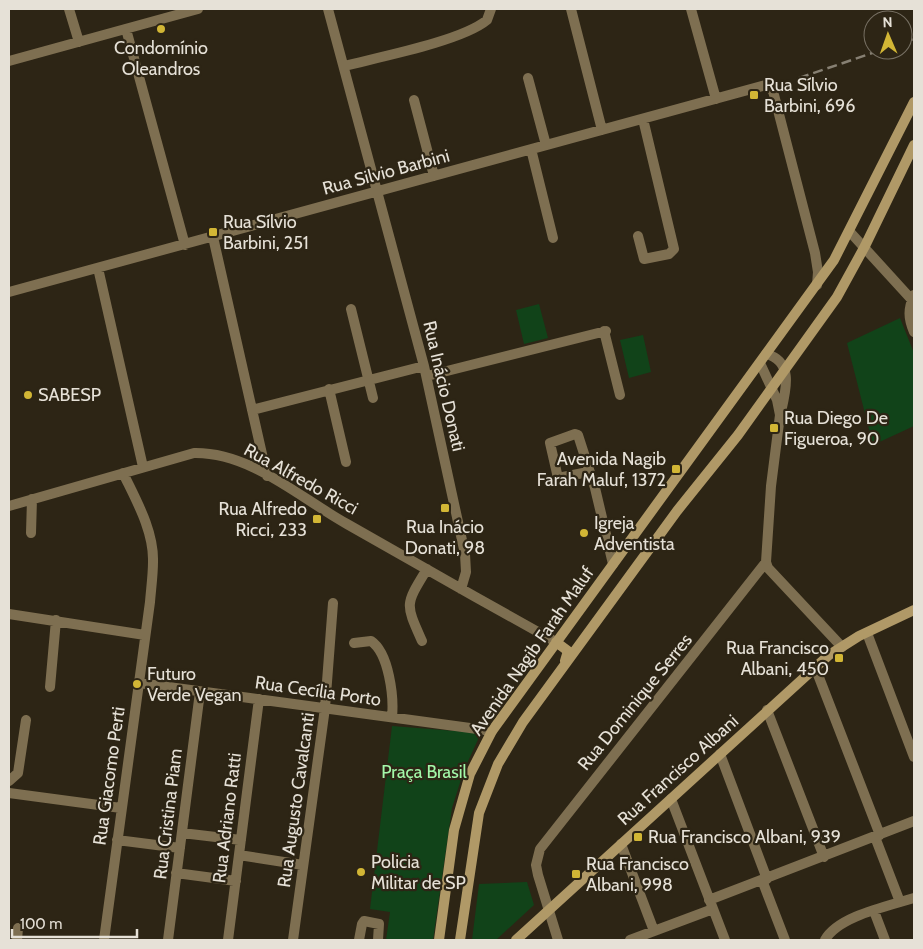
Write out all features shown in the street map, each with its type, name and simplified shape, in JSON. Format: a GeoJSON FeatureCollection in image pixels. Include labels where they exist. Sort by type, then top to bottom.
{"type":"FeatureCollection","features":[{"type":"Feature","properties":{"kind":"main road","name":"Avenida Nagib Farah Maluf"},"geometry":{"type":"LineString","coordinates":[[439,940],[454,830],[470,774],[492,731],[834,260],[850,232],[914,102]]}},
{"type":"Feature","properties":{"kind":"main road","name":"Avenida Nagib Farah Maluf"},"geometry":{"type":"LineString","coordinates":[[460,940],[474,834],[486,793],[498,764],[511,742],[565,666],[677,512],[738,434],[837,297],[865,246],[914,145]]}},
{"type":"Feature","properties":{"kind":"main road","name":"Rua Francisco Albani"},"geometry":{"type":"LineString","coordinates":[[516,940],[815,667],[842,647],[914,610]]}},
{"type":"Feature","properties":{"kind":"main road"},"geometry":{"type":"LineString","coordinates":[[556,642],[568,651],[565,666]]}},
{"type":"Feature","properties":{"kind":"street"},"geometry":{"type":"LineString","coordinates":[[69,9],[79,42]]}},
{"type":"Feature","properties":{"kind":"street"},"geometry":{"type":"LineString","coordinates":[[9,61],[198,9]]}},
{"type":"Feature","properties":{"kind":"street","name":"Rua Inácio Donati"},"geometry":{"type":"LineString","coordinates":[[328,9],[425,371],[465,554],[466,572],[461,589]]}},
{"type":"Feature","properties":{"kind":"street"},"geometry":{"type":"LineString","coordinates":[[344,66],[468,31],[487,20],[491,9]]}},
{"type":"Feature","properties":{"kind":"street"},"geometry":{"type":"LineString","coordinates":[[571,9],[602,130]]}},
{"type":"Feature","properties":{"kind":"street"},"geometry":{"type":"LineString","coordinates":[[691,9],[716,99]]}},
{"type":"Feature","properties":{"kind":"street"},"geometry":{"type":"LineString","coordinates":[[126,29],[185,244]]}},
{"type":"Feature","properties":{"kind":"street"},"geometry":{"type":"LineString","coordinates":[[528,78],[546,145]]}},
{"type":"Feature","properties":{"kind":"street","name":"Rua Silvio Barbini"},"geometry":{"type":"LineString","coordinates":[[9,292],[766,85],[771,88],[814,253]]}},
{"type":"Feature","properties":{"kind":"street"},"geometry":{"type":"LineString","coordinates":[[414,100],[434,176]]}},
{"type":"Feature","properties":{"kind":"street"},"geometry":{"type":"LineString","coordinates":[[638,236],[644,259],[669,254],[674,250],[643,119]]}},
{"type":"Feature","properties":{"kind":"street"},"geometry":{"type":"LineString","coordinates":[[530,149],[553,238]]}},
{"type":"Feature","properties":{"kind":"street"},"geometry":{"type":"LineString","coordinates":[[850,232],[913,297],[909,318],[914,332]]}},
{"type":"Feature","properties":{"kind":"street"},"geometry":{"type":"LineString","coordinates":[[213,237],[267,476]]}},
{"type":"Feature","properties":{"kind":"street"},"geometry":{"type":"LineString","coordinates":[[814,253],[823,258],[834,260]]}},
{"type":"Feature","properties":{"kind":"street"},"geometry":{"type":"LineString","coordinates":[[814,253],[818,272],[817,285]]}},
{"type":"Feature","properties":{"kind":"street"},"geometry":{"type":"LineString","coordinates":[[98,268],[143,467]]}},
{"type":"Feature","properties":{"kind":"street"},"geometry":{"type":"LineString","coordinates":[[351,309],[373,398]]}},
{"type":"Feature","properties":{"kind":"street"},"geometry":{"type":"LineString","coordinates":[[252,410],[369,380],[479,364],[605,331],[620,395]]}},
{"type":"Feature","properties":{"kind":"street"},"geometry":{"type":"LineString","coordinates":[[766,354],[779,359],[785,369],[785,395],[780,415],[771,486],[766,562],[768,568],[842,647]]}},
{"type":"Feature","properties":{"kind":"street"},"geometry":{"type":"LineString","coordinates":[[760,363],[777,400],[780,415]]}},
{"type":"Feature","properties":{"kind":"street"},"geometry":{"type":"LineString","coordinates":[[330,389],[346,462]]}},
{"type":"Feature","properties":{"kind":"street"},"geometry":{"type":"LineString","coordinates":[[588,472],[558,478],[550,443],[577,434],[588,472],[595,488],[613,564]]}},
{"type":"Feature","properties":{"kind":"street","name":"Rua Alfredo Ricci"},"geometry":{"type":"LineString","coordinates":[[9,506],[194,453],[209,452],[224,455],[267,476],[556,642]]}},
{"type":"Feature","properties":{"kind":"street","name":"Rua Giacomo Perti"},"geometry":{"type":"LineString","coordinates":[[104,940],[153,573],[152,545],[142,513],[123,473]]}},
{"type":"Feature","properties":{"kind":"street"},"geometry":{"type":"LineString","coordinates":[[31,533],[32,499]]}},
{"type":"Feature","properties":{"kind":"street","name":"Rua Dominique Serres"},"geometry":{"type":"LineString","coordinates":[[548,911],[536,865],[540,849],[766,562]]}},
{"type":"Feature","properties":{"kind":"street"},"geometry":{"type":"LineString","coordinates":[[422,641],[409,611],[408,603],[427,569]]}},
{"type":"Feature","properties":{"kind":"street","name":"Rua Augusto Cavalcanti"},"geometry":{"type":"LineString","coordinates":[[293,940],[325,708],[333,603]]}},
{"type":"Feature","properties":{"kind":"street"},"geometry":{"type":"LineString","coordinates":[[9,614],[145,635]]}},
{"type":"Feature","properties":{"kind":"street"},"geometry":{"type":"LineString","coordinates":[[50,687],[56,620]]}},
{"type":"Feature","properties":{"kind":"street"},"geometry":{"type":"LineString","coordinates":[[867,633],[914,757]]}},
{"type":"Feature","properties":{"kind":"street"},"geometry":{"type":"LineString","coordinates":[[354,643],[371,641],[378,649],[391,682],[392,717]]}},
{"type":"Feature","properties":{"kind":"street"},"geometry":{"type":"LineString","coordinates":[[815,667],[878,836],[900,902]]}},
{"type":"Feature","properties":{"kind":"street","name":"Rua Cecília Porto"},"geometry":{"type":"LineString","coordinates":[[139,683],[492,731]]}},
{"type":"Feature","properties":{"kind":"street","name":"Rua Cristina Piam"},"geometry":{"type":"LineString","coordinates":[[168,940],[200,692]]}},
{"type":"Feature","properties":{"kind":"street","name":"Rua Adriano Ratti"},"geometry":{"type":"LineString","coordinates":[[228,940],[259,699]]}},
{"type":"Feature","properties":{"kind":"street"},"geometry":{"type":"LineString","coordinates":[[767,710],[824,857]]}},
{"type":"Feature","properties":{"kind":"street"},"geometry":{"type":"LineString","coordinates":[[9,781],[18,773],[26,720]]}},
{"type":"Feature","properties":{"kind":"street"},"geometry":{"type":"LineString","coordinates":[[720,754],[785,940]]}},
{"type":"Feature","properties":{"kind":"street"},"geometry":{"type":"LineString","coordinates":[[9,793],[121,808]]}},
{"type":"Feature","properties":{"kind":"street"},"geometry":{"type":"LineString","coordinates":[[670,799],[725,940]]}},
{"type":"Feature","properties":{"kind":"street"},"geometry":{"type":"LineString","coordinates":[[630,940],[654,931],[764,879],[914,821]]}},
{"type":"Feature","properties":{"kind":"street"},"geometry":{"type":"LineString","coordinates":[[182,833],[241,840]]}},
{"type":"Feature","properties":{"kind":"street"},"geometry":{"type":"LineString","coordinates":[[117,840],[180,848]]}},
{"type":"Feature","properties":{"kind":"street"},"geometry":{"type":"LineString","coordinates":[[621,844],[654,931]]}},
{"type":"Feature","properties":{"kind":"street"},"geometry":{"type":"LineString","coordinates":[[239,856],[302,865]]}},
{"type":"Feature","properties":{"kind":"street"},"geometry":{"type":"LineString","coordinates":[[176,873],[236,881]]}},
{"type":"Feature","properties":{"kind":"street"},"geometry":{"type":"LineString","coordinates":[[825,940],[834,928],[874,911],[914,898]]}},
{"type":"Feature","properties":{"kind":"street"},"geometry":{"type":"LineString","coordinates":[[548,911],[558,940]]}},
{"type":"Feature","properties":{"kind":"street"},"geometry":{"type":"LineString","coordinates":[[874,911],[885,940]]}},
{"type":"Feature","properties":{"kind":"street"},"geometry":{"type":"LineString","coordinates":[[359,940],[364,922],[380,924],[378,940]]}},
{"type":"Feature","properties":{"kind":"street"},"geometry":{"type":"LineString","coordinates":[[16,940],[18,928]]}},
{"type":"Feature","properties":{"kind":"green space"},"geometry":{"type":"Polygon","coordinates":[[[539,304],[548,338],[524,344],[516,310],[539,304]]]}},
{"type":"Feature","properties":{"kind":"green space"},"geometry":{"type":"Polygon","coordinates":[[[900,318],[914,353],[914,426],[873,445],[847,343],[900,318]]]}},
{"type":"Feature","properties":{"kind":"green space"},"geometry":{"type":"Polygon","coordinates":[[[643,335],[651,372],[629,378],[620,340],[643,335]]]}},
{"type":"Feature","properties":{"kind":"green space","name":"Praça Brasil"},"geometry":{"type":"Polygon","coordinates":[[[392,726],[481,733],[464,770],[452,808],[433,940],[386,940],[390,912],[370,909],[392,726]]]}},
{"type":"Feature","properties":{"kind":"green space"},"geometry":{"type":"Polygon","coordinates":[[[527,882],[534,905],[496,940],[472,940],[479,884],[527,882]]]}},
{"type":"Feature","properties":{"kind":"railway"},"geometry":{"type":"LineString","coordinates":[[799,78],[863,56]]}},
{"type":"Feature","properties":{"kind":"place","name":"Condomínio Oleandros"},"geometry":{"type":"Point","coordinates":[161,29]}},
{"type":"Feature","properties":{"kind":"place","name":"Rua Sílvio Barbini, 696"},"geometry":{"type":"Point","coordinates":[754,95]}},
{"type":"Feature","properties":{"kind":"place","name":"Rua Sílvio Barbini, 251"},"geometry":{"type":"Point","coordinates":[213,232]}},
{"type":"Feature","properties":{"kind":"place","name":"SABESP"},"geometry":{"type":"Point","coordinates":[28,395]}},
{"type":"Feature","properties":{"kind":"place","name":"Rua Diego De Figueroa, 90"},"geometry":{"type":"Point","coordinates":[774,428]}},
{"type":"Feature","properties":{"kind":"place","name":"Avenida Nagib Farah Maluf, 1372"},"geometry":{"type":"Point","coordinates":[676,469]}},
{"type":"Feature","properties":{"kind":"place","name":"Rua Inácio Donati, 98"},"geometry":{"type":"Point","coordinates":[445,508]}},
{"type":"Feature","properties":{"kind":"place","name":"Rua Alfredo Ricci, 233"},"geometry":{"type":"Point","coordinates":[317,519]}},
{"type":"Feature","properties":{"kind":"place","name":"Igreja Adventista"},"geometry":{"type":"Point","coordinates":[584,533]}},
{"type":"Feature","properties":{"kind":"place","name":"Rua Francisco Albani, 450"},"geometry":{"type":"Point","coordinates":[839,658]}},
{"type":"Feature","properties":{"kind":"place","name":"Futuro Verde Vegan"},"geometry":{"type":"Point","coordinates":[137,684]}},
{"type":"Feature","properties":{"kind":"place","name":"Rua Francisco Albani, 939"},"geometry":{"type":"Point","coordinates":[638,837]}},
{"type":"Feature","properties":{"kind":"place","name":"Policia Militar de SP"},"geometry":{"type":"Point","coordinates":[361,872]}},
{"type":"Feature","properties":{"kind":"place","name":"Rua Francisco Albani, 998"},"geometry":{"type":"Point","coordinates":[576,874]}}]}
